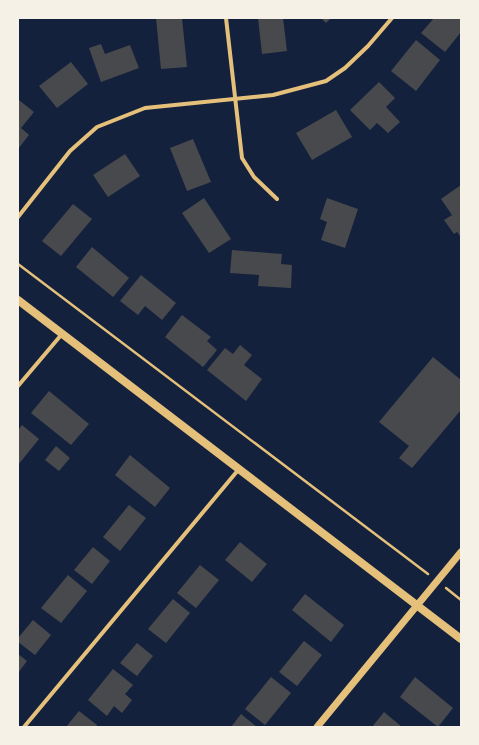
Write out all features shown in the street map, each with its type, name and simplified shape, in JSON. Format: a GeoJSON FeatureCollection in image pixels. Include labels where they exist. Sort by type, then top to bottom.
{"type":"FeatureCollection","features":[{"type":"Feature","properties":{"kind":"main road"},"geometry":{"type":"LineString","coordinates":[[18,300],[461,639]]}},
{"type":"Feature","properties":{"kind":"street"},"geometry":{"type":"LineString","coordinates":[[226,18],[242,158],[254,177],[277,199]]}},
{"type":"Feature","properties":{"kind":"street"},"geometry":{"type":"LineString","coordinates":[[18,216],[70,151],[97,127],[145,108],[273,95],[326,81],[345,68],[368,46],[392,18]]}},
{"type":"Feature","properties":{"kind":"street"},"geometry":{"type":"LineString","coordinates":[[18,386],[62,334]]}},
{"type":"Feature","properties":{"kind":"street"},"geometry":{"type":"LineString","coordinates":[[24,727],[239,469]]}},
{"type":"Feature","properties":{"kind":"street"},"geometry":{"type":"LineString","coordinates":[[317,727],[461,552]]}},
{"type":"Feature","properties":{"kind":"path"},"geometry":{"type":"LineString","coordinates":[[18,264],[461,600]]}},
{"type":"Feature","properties":{"kind":"building"},"geometry":{"type":"Polygon","coordinates":[[[156,18],[182,18],[187,67],[161,69],[156,18]]]}},
{"type":"Feature","properties":{"kind":"building"},"geometry":{"type":"Polygon","coordinates":[[[258,18],[283,18],[287,51],[262,54],[258,18]]]}},
{"type":"Feature","properties":{"kind":"building"},"geometry":{"type":"Polygon","coordinates":[[[321,18],[331,18],[326,23],[321,18]]]}},
{"type":"Feature","properties":{"kind":"building"},"geometry":{"type":"Polygon","coordinates":[[[434,18],[461,18],[461,32],[445,52],[421,33],[434,18]]]}},
{"type":"Feature","properties":{"kind":"building"},"geometry":{"type":"Polygon","coordinates":[[[416,40],[440,60],[416,91],[391,71],[416,40]]]}},
{"type":"Feature","properties":{"kind":"building"},"geometry":{"type":"Polygon","coordinates":[[[101,44],[105,54],[130,45],[139,68],[101,82],[89,48],[101,44]]]}},
{"type":"Feature","properties":{"kind":"building"},"geometry":{"type":"Polygon","coordinates":[[[71,62],[88,84],[57,108],[39,86],[71,62]]]}},
{"type":"Feature","properties":{"kind":"building"},"geometry":{"type":"Polygon","coordinates":[[[379,82],[395,98],[386,107],[400,122],[388,133],[377,123],[370,130],[350,110],[379,82]]]}},
{"type":"Feature","properties":{"kind":"building"},"geometry":{"type":"Polygon","coordinates":[[[19,100],[34,112],[21,128],[29,135],[18,149],[19,100]]]}},
{"type":"Feature","properties":{"kind":"building"},"geometry":{"type":"Polygon","coordinates":[[[336,110],[352,137],[312,160],[296,133],[336,110]]]}},
{"type":"Feature","properties":{"kind":"building"},"geometry":{"type":"Polygon","coordinates":[[[193,139],[211,182],[187,191],[170,148],[193,139]]]}},
{"type":"Feature","properties":{"kind":"building"},"geometry":{"type":"Polygon","coordinates":[[[125,154],[140,176],[108,197],[93,175],[125,154]]]}},
{"type":"Feature","properties":{"kind":"building"},"geometry":{"type":"Polygon","coordinates":[[[461,185],[461,237],[457,232],[454,234],[444,220],[452,215],[441,199],[461,185]]]}},
{"type":"Feature","properties":{"kind":"building"},"geometry":{"type":"Polygon","coordinates":[[[204,198],[231,239],[209,253],[182,213],[204,198]]]}},
{"type":"Feature","properties":{"kind":"building"},"geometry":{"type":"Polygon","coordinates":[[[327,198],[358,209],[345,248],[321,240],[327,222],[320,219],[327,198]]]}},
{"type":"Feature","properties":{"kind":"building"},"geometry":{"type":"Polygon","coordinates":[[[73,204],[92,219],[61,256],[42,241],[73,204]]]}},
{"type":"Feature","properties":{"kind":"building"},"geometry":{"type":"Polygon","coordinates":[[[92,247],[129,278],[113,297],[76,267],[92,247]]]}},
{"type":"Feature","properties":{"kind":"building"},"geometry":{"type":"Polygon","coordinates":[[[232,250],[282,254],[281,264],[292,265],[291,288],[258,286],[259,275],[230,273],[232,250]]]}},
{"type":"Feature","properties":{"kind":"building"},"geometry":{"type":"Polygon","coordinates":[[[141,275],[176,303],[162,320],[145,306],[138,315],[120,301],[141,275]]]}},
{"type":"Feature","properties":{"kind":"building"},"geometry":{"type":"Polygon","coordinates":[[[182,315],[211,337],[207,341],[217,350],[203,367],[165,337],[182,315]]]}},
{"type":"Feature","properties":{"kind":"building"},"geometry":{"type":"Polygon","coordinates":[[[240,345],[252,355],[244,365],[262,379],[246,401],[207,370],[225,348],[233,354],[240,345]]]}},
{"type":"Feature","properties":{"kind":"building"},"geometry":{"type":"Polygon","coordinates":[[[433,357],[461,380],[461,410],[412,468],[399,458],[409,446],[379,422],[433,357]]]}},
{"type":"Feature","properties":{"kind":"building"},"geometry":{"type":"Polygon","coordinates":[[[49,391],[89,424],[71,445],[31,413],[49,391]]]}},
{"type":"Feature","properties":{"kind":"building"},"geometry":{"type":"Polygon","coordinates":[[[22,425],[39,439],[18,465],[18,430],[22,425]]]}},
{"type":"Feature","properties":{"kind":"building"},"geometry":{"type":"Polygon","coordinates":[[[56,446],[70,458],[59,471],[45,460],[56,446]]]}},
{"type":"Feature","properties":{"kind":"building"},"geometry":{"type":"Polygon","coordinates":[[[130,455],[170,488],[155,507],[115,475],[130,455]]]}},
{"type":"Feature","properties":{"kind":"building"},"geometry":{"type":"Polygon","coordinates":[[[129,505],[146,518],[120,551],[103,537],[129,505]]]}},
{"type":"Feature","properties":{"kind":"building"},"geometry":{"type":"Polygon","coordinates":[[[240,542],[267,564],[252,582],[225,560],[240,542]]]}},
{"type":"Feature","properties":{"kind":"building"},"geometry":{"type":"Polygon","coordinates":[[[93,547],[110,561],[92,584],[74,570],[93,547]]]}},
{"type":"Feature","properties":{"kind":"building"},"geometry":{"type":"Polygon","coordinates":[[[200,565],[219,580],[196,608],[177,593],[200,565]]]}},
{"type":"Feature","properties":{"kind":"building"},"geometry":{"type":"Polygon","coordinates":[[[68,575],[87,591],[61,623],[41,608],[68,575]]]}},
{"type":"Feature","properties":{"kind":"building"},"geometry":{"type":"Polygon","coordinates":[[[305,594],[344,625],[331,642],[292,610],[305,594]]]}},
{"type":"Feature","properties":{"kind":"building"},"geometry":{"type":"Polygon","coordinates":[[[173,599],[190,613],[166,643],[148,629],[173,599]]]}},
{"type":"Feature","properties":{"kind":"building"},"geometry":{"type":"Polygon","coordinates":[[[33,620],[51,635],[35,655],[18,642],[18,638],[33,620]]]}},
{"type":"Feature","properties":{"kind":"building"},"geometry":{"type":"Polygon","coordinates":[[[304,641],[322,655],[297,686],[279,672],[304,641]]]}},
{"type":"Feature","properties":{"kind":"building"},"geometry":{"type":"Polygon","coordinates":[[[137,643],[153,656],[137,676],[120,663],[137,643]]]}},
{"type":"Feature","properties":{"kind":"building"},"geometry":{"type":"Polygon","coordinates":[[[18,654],[27,661],[18,673],[18,654]]]}},
{"type":"Feature","properties":{"kind":"building"},"geometry":{"type":"Polygon","coordinates":[[[113,669],[133,685],[125,694],[132,700],[122,713],[114,706],[107,716],[88,700],[113,669]]]}},
{"type":"Feature","properties":{"kind":"building"},"geometry":{"type":"Polygon","coordinates":[[[271,677],[291,693],[265,725],[245,709],[271,677]]]}},
{"type":"Feature","properties":{"kind":"building"},"geometry":{"type":"Polygon","coordinates":[[[415,677],[453,708],[438,727],[400,697],[415,677]]]}},
{"type":"Feature","properties":{"kind":"building"},"geometry":{"type":"Polygon","coordinates":[[[79,711],[97,725],[96,727],[66,727],[79,711]]]}},
{"type":"Feature","properties":{"kind":"building"},"geometry":{"type":"Polygon","coordinates":[[[384,712],[402,727],[372,727],[384,712]]]}},
{"type":"Feature","properties":{"kind":"building"},"geometry":{"type":"Polygon","coordinates":[[[241,714],[257,727],[231,727],[241,714]]]}}]}
